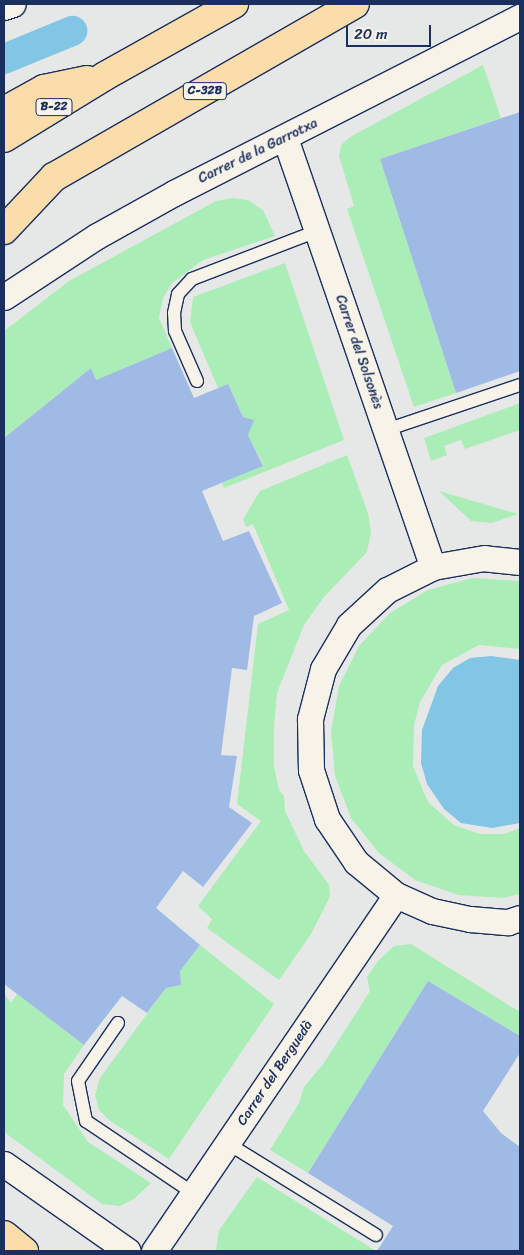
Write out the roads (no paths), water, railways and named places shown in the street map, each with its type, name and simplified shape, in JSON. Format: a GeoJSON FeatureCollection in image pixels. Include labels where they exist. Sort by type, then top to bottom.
{"type":"FeatureCollection","features":[{"type":"Feature","properties":{"kind":"highway"},"geometry":{"type":"LineString","coordinates":[[4,111],[44,89],[105,76],[234,4]]}},
{"type":"Feature","properties":{"kind":"highway","name":"C-32B"},"geometry":{"type":"LineString","coordinates":[[54,177],[355,4]]}},
{"type":"Feature","properties":{"kind":"highway","name":"B-22"},"geometry":{"type":"LineString","coordinates":[[4,138],[105,76]]}},
{"type":"Feature","properties":{"kind":"highway"},"geometry":{"type":"LineString","coordinates":[[4,206],[54,177]]}},
{"type":"Feature","properties":{"kind":"highway"},"geometry":{"type":"LineString","coordinates":[[4,230],[54,177]]}},
{"type":"Feature","properties":{"kind":"highway"},"geometry":{"type":"LineString","coordinates":[[4,1236],[24,1251]]}},
{"type":"Feature","properties":{"kind":"street"},"geometry":{"type":"LineString","coordinates":[[4,7],[13,4]]}},
{"type":"Feature","properties":{"kind":"street","name":"Carrer de la Garrotxa"},"geometry":{"type":"LineString","coordinates":[[4,297],[97,236],[520,17]]}},
{"type":"Feature","properties":{"kind":"street","name":"Carrer del Solsonès"},"geometry":{"type":"LineString","coordinates":[[285,138],[433,567]]}},
{"type":"Feature","properties":{"kind":"street"},"geometry":{"type":"LineString","coordinates":[[516,925],[470,920],[432,911],[396,895],[356,862],[327,819],[311,770],[310,719],[323,669],[349,625],[387,590],[433,567],[484,558],[520,562]]}},
{"type":"Feature","properties":{"kind":"street","name":"Carrer del Berguedà"},"geometry":{"type":"LineString","coordinates":[[154,1251],[396,895]]}},
{"type":"Feature","properties":{"kind":"street"},"geometry":{"type":"LineString","coordinates":[[4,1164],[128,1251]]}},
{"type":"Feature","properties":{"kind":"lane"},"geometry":{"type":"LineString","coordinates":[[197,381],[175,331],[174,313],[178,294],[192,279],[317,232]]}},
{"type":"Feature","properties":{"kind":"lane"},"geometry":{"type":"LineString","coordinates":[[386,430],[520,385]]}},
{"type":"Feature","properties":{"kind":"lane"},"geometry":{"type":"LineString","coordinates":[[118,1023],[78,1081],[86,1121],[193,1193]]}},
{"type":"Feature","properties":{"kind":"lane"},"geometry":{"type":"LineString","coordinates":[[227,1143],[376,1235]]}},
{"type":"Feature","properties":{"kind":"water"},"geometry":{"type":"Polygon","coordinates":[[[491,656],[520,660],[520,823],[492,828],[461,823],[444,809],[427,784],[421,763],[422,730],[438,686],[453,668],[470,658],[491,656]]]}},
{"type":"Feature","properties":{"kind":"waterway"},"geometry":{"type":"LineString","coordinates":[[4,59],[72,31]]}}]}
